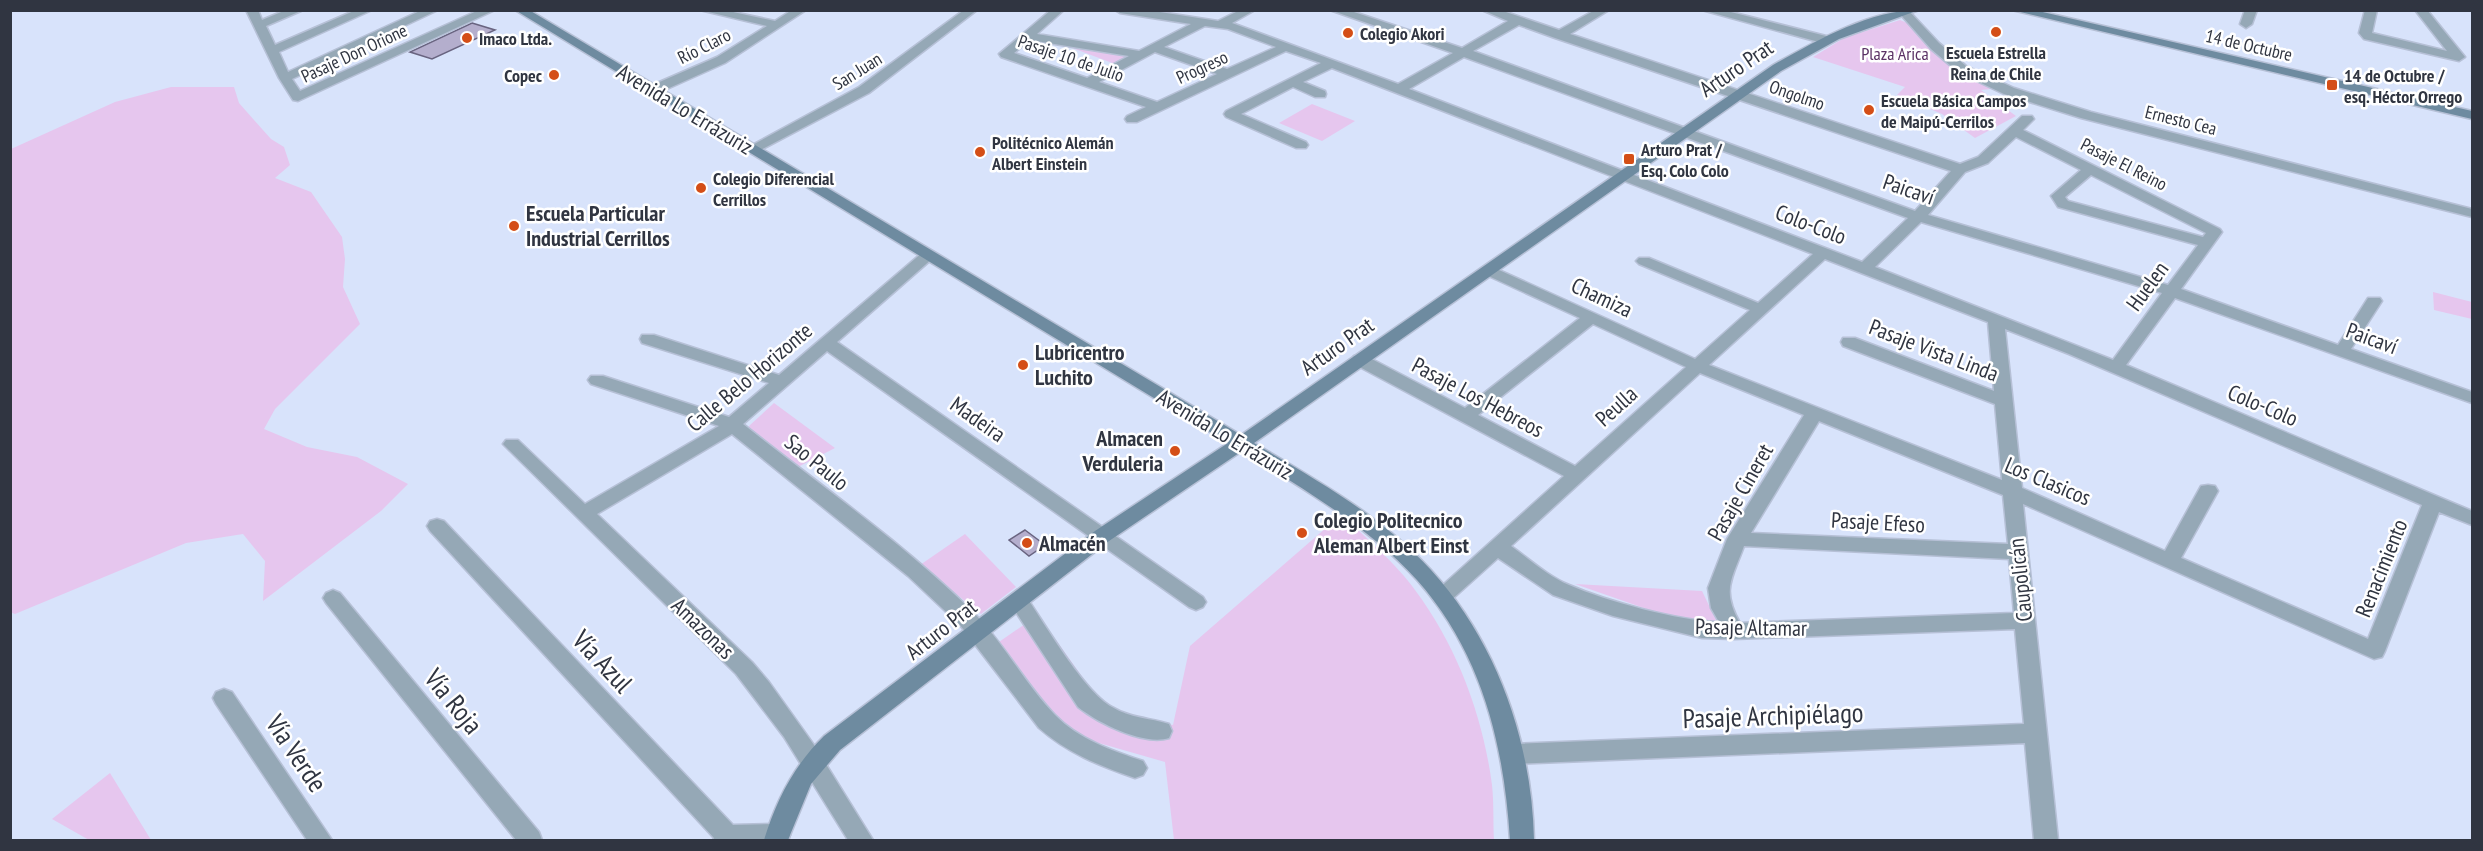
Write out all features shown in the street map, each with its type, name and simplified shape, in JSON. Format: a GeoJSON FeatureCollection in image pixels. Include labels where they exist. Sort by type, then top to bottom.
{"type":"FeatureCollection","features":[{"type":"Feature","properties":{"kind":"street"},"geometry":{"type":"LineString","coordinates":[[252,10],[285,78],[433,10]]}},
{"type":"Feature","properties":{"kind":"street"},"geometry":{"type":"LineString","coordinates":[[259,25],[298,10]]}},
{"type":"Feature","properties":{"kind":"street"},"geometry":{"type":"LineString","coordinates":[[271,51],[367,10]]}},
{"type":"Feature","properties":{"kind":"street","name":"Pasaje Don Orione"},"geometry":{"type":"LineString","coordinates":[[285,78],[295,96],[298,97],[490,10]]}},
{"type":"Feature","properties":{"kind":"street"},"geometry":{"type":"LineString","coordinates":[[705,10],[777,25]]}},
{"type":"Feature","properties":{"kind":"street","name":"Río Claro"},"geometry":{"type":"LineString","coordinates":[[653,90],[721,60],[801,10]]}},
{"type":"Feature","properties":{"kind":"street","name":"San Juan"},"geometry":{"type":"LineString","coordinates":[[752,149],[864,90],[972,10]]}},
{"type":"Feature","properties":{"kind":"street","name":"Pasaje 10 de Julio"},"geometry":{"type":"LineString","coordinates":[[1059,10],[1005,54],[1157,107]]}},
{"type":"Feature","properties":{"kind":"street","name":"Colo-Colo"},"geometry":{"type":"LineString","coordinates":[[1120,10],[1220,24],[1238,28],[1287,46],[2116,367],[2472,518]]}},
{"type":"Feature","properties":{"kind":"street","name":"Progreso"},"geometry":{"type":"LineString","coordinates":[[1220,24],[1250,10]]}},
{"type":"Feature","properties":{"kind":"street","name":"Paicaví"},"geometry":{"type":"LineString","coordinates":[[1335,10],[1463,52],[1918,217],[2171,291],[2472,398]]}},
{"type":"Feature","properties":{"kind":"street","name":"Ongolmo"},"geometry":{"type":"LineString","coordinates":[[1487,10],[1959,169]]}},
{"type":"Feature","properties":{"kind":"street"},"geometry":{"type":"LineString","coordinates":[[1399,89],[1463,52],[1527,10]]}},
{"type":"Feature","properties":{"kind":"street"},"geometry":{"type":"LineString","coordinates":[[1559,34],[1604,10]]}},
{"type":"Feature","properties":{"kind":"street"},"geometry":{"type":"LineString","coordinates":[[1707,10],[1826,40]]}},
{"type":"Feature","properties":{"kind":"street","name":"14 de Octubre"},"geometry":{"type":"LineString","coordinates":[[2017,10],[2472,115]]}},
{"type":"Feature","properties":{"kind":"street"},"geometry":{"type":"LineString","coordinates":[[2246,24],[2251,10]]}},
{"type":"Feature","properties":{"kind":"street"},"geometry":{"type":"LineString","coordinates":[[2371,10],[2365,33],[2368,36],[2459,57],[2420,10]]}},
{"type":"Feature","properties":{"kind":"street","name":"Avenida Lo Errázuriz"},"geometry":{"type":"LineString","coordinates":[[527,12],[1241,443],[1375,531],[1412,563],[1442,597],[1477,648],[1488,672],[1507,728],[1518,788],[1522,840]]}},
{"type":"Feature","properties":{"kind":"street","name":"Arturo Prat"},"geometry":{"type":"LineString","coordinates":[[777,838],[798,783],[812,761],[832,743],[1102,536],[1241,443],[1777,68],[1826,40],[1909,12]]}},
{"type":"Feature","properties":{"kind":"street","name":"Ernesto Cea"},"geometry":{"type":"LineString","coordinates":[[1909,12],[1935,46],[1962,69],[2009,91],[2086,115],[2472,213]]}},
{"type":"Feature","properties":{"kind":"street"},"geometry":{"type":"LineString","coordinates":[[1088,83],[1203,22]]}},
{"type":"Feature","properties":{"kind":"street"},"geometry":{"type":"LineString","coordinates":[[1027,36],[1142,55]]}},
{"type":"Feature","properties":{"kind":"street","name":"Progreso"},"geometry":{"type":"LineString","coordinates":[[1132,119],[1287,46]]}},
{"type":"Feature","properties":{"kind":"street"},"geometry":{"type":"LineString","coordinates":[[1154,48],[1228,74]]}},
{"type":"Feature","properties":{"kind":"street"},"geometry":{"type":"LineString","coordinates":[[1301,145],[1231,114],[1331,63]]}},
{"type":"Feature","properties":{"kind":"street"},"geometry":{"type":"LineString","coordinates":[[1293,82],[1320,94]]}},
{"type":"Feature","properties":{"kind":"street"},"geometry":{"type":"LineString","coordinates":[[1864,269],[1918,217],[1959,169],[1980,162],[2027,119]]}},
{"type":"Feature","properties":{"kind":"street","name":"Pasaje El Reino"},"geometry":{"type":"LineString","coordinates":[[2015,132],[2091,168],[2211,237]]}},
{"type":"Feature","properties":{"kind":"street"},"geometry":{"type":"LineString","coordinates":[[2091,168],[2058,196],[2063,204],[2211,237]]}},
{"type":"Feature","properties":{"kind":"street","name":"Huelen"},"geometry":{"type":"LineString","coordinates":[[2116,367],[2211,237]]}},
{"type":"Feature","properties":{"kind":"street","name":"Peulla"},"geometry":{"type":"LineString","coordinates":[[1442,597],[1575,474],[1823,253]]}},
{"type":"Feature","properties":{"kind":"street","name":"Calle Belo Horizonte"},"geometry":{"type":"LineString","coordinates":[[584,513],[695,450],[732,424],[928,255]]}},
{"type":"Feature","properties":{"kind":"street"},"geometry":{"type":"LineString","coordinates":[[1644,261],[1760,309]]}},
{"type":"Feature","properties":{"kind":"street","name":"Chamiza"},"geometry":{"type":"LineString","coordinates":[[1488,270],[1697,366]]}},
{"type":"Feature","properties":{"kind":"street"},"geometry":{"type":"LineString","coordinates":[[2342,351],[2374,301]]}},
{"type":"Feature","properties":{"kind":"street"},"geometry":{"type":"LineString","coordinates":[[1466,416],[1592,317]]}},
{"type":"Feature","properties":{"kind":"street","name":"Caupolicán"},"geometry":{"type":"LineString","coordinates":[[1996,320],[2046,840]]}},
{"type":"Feature","properties":{"kind":"street"},"geometry":{"type":"LineString","coordinates":[[648,339],[780,381]]}},
{"type":"Feature","properties":{"kind":"street","name":"Madeira"},"geometry":{"type":"LineString","coordinates":[[826,342],[1196,602]]}},
{"type":"Feature","properties":{"kind":"street","name":"Pasaje Vista Linda"},"geometry":{"type":"LineString","coordinates":[[1849,342],[2003,401]]}},
{"type":"Feature","properties":{"kind":"street","name":"Pasaje Los Hebreos"},"geometry":{"type":"LineString","coordinates":[[1360,360],[1575,474]]}},
{"type":"Feature","properties":{"kind":"street","name":"Los Clasicos"},"geometry":{"type":"LineString","coordinates":[[1697,366],[1814,414],[2012,490],[2374,651]]}},
{"type":"Feature","properties":{"kind":"street","name":"Sao Paulo"},"geometry":{"type":"LineString","coordinates":[[597,380],[732,424],[915,571],[967,619],[1040,713],[1061,735],[1092,753],[1135,768]]}},
{"type":"Feature","properties":{"kind":"street","name":"Pasaje Cineret"},"geometry":{"type":"LineString","coordinates":[[1734,631],[1721,608],[1718,588],[1737,539],[1814,414]]}},
{"type":"Feature","properties":{"kind":"street","name":"Amazonas"},"geometry":{"type":"LineString","coordinates":[[512,444],[744,668],[766,695],[812,761],[861,840]]}},
{"type":"Feature","properties":{"kind":"street"},"geometry":{"type":"LineString","coordinates":[[2170,560],[2208,491]]}},
{"type":"Feature","properties":{"kind":"street","name":"Renacimiento"},"geometry":{"type":"LineString","coordinates":[[2374,651],[2433,502]]}},
{"type":"Feature","properties":{"kind":"street","name":"Vía Azul"},"geometry":{"type":"LineString","coordinates":[[437,526],[726,838]]}},
{"type":"Feature","properties":{"kind":"street","name":"Pasaje Efeso"},"geometry":{"type":"LineString","coordinates":[[1737,539],[2018,552]]}},
{"type":"Feature","properties":{"kind":"street","name":"Pasaje Altamar"},"geometry":{"type":"LineString","coordinates":[[1497,547],[1560,590],[1592,601],[1702,630],[1734,631],[2025,621]]}},
{"type":"Feature","properties":{"kind":"street","name":"Vía Roja"},"geometry":{"type":"LineString","coordinates":[[333,598],[530,840]]}},
{"type":"Feature","properties":{"kind":"street"},"geometry":{"type":"LineString","coordinates":[[1018,600],[1086,700],[1118,721],[1161,731]]}},
{"type":"Feature","properties":{"kind":"street","name":"Vía Verde"},"geometry":{"type":"LineString","coordinates":[[224,698],[320,840]]}},
{"type":"Feature","properties":{"kind":"street","name":"Pasaje Archipiélago"},"geometry":{"type":"LineString","coordinates":[[1513,754],[2035,733]]}},
{"type":"Feature","properties":{"kind":"street"},"geometry":{"type":"LineString","coordinates":[[726,838],[777,838]]}},
{"type":"Feature","properties":{"kind":"green space","name":"Plaza Arica"},"geometry":{"type":"Polygon","coordinates":[[[1900,20],[1907,23],[1957,71],[1991,89],[1981,90],[2016,116],[1975,138],[1942,114],[1897,95],[1905,87],[1813,57],[1844,38],[1900,20]]]}},
{"type":"Feature","properties":{"kind":"green space"},"geometry":{"type":"Polygon","coordinates":[[[1059,43],[1129,57],[1115,64],[1059,43]]]}},
{"type":"Feature","properties":{"kind":"green space"},"geometry":{"type":"Polygon","coordinates":[[[171,87],[234,87],[239,103],[271,139],[284,147],[290,165],[275,178],[311,192],[342,237],[345,259],[343,287],[360,324],[275,409],[264,429],[307,447],[357,457],[408,484],[381,511],[263,601],[265,561],[243,534],[186,543],[15,614],[10,612],[11,149],[115,102],[171,87]]]}},
{"type":"Feature","properties":{"kind":"green space"},"geometry":{"type":"Polygon","coordinates":[[[1312,104],[1355,121],[1322,141],[1279,123],[1312,104]]]}},
{"type":"Feature","properties":{"kind":"green space"},"geometry":{"type":"Polygon","coordinates":[[[2433,292],[2472,302],[2472,319],[2434,310],[2433,292]]]}},
{"type":"Feature","properties":{"kind":"green space"},"geometry":{"type":"Polygon","coordinates":[[[774,403],[835,448],[796,468],[750,432],[749,426],[774,403]]]}},
{"type":"Feature","properties":{"kind":"green space"},"geometry":{"type":"Polygon","coordinates":[[[1342,514],[1408,580],[1430,612],[1455,658],[1475,708],[1488,759],[1493,792],[1494,840],[1174,840],[1165,762],[1078,737],[1056,718],[996,644],[1038,615],[1093,692],[1115,714],[1173,725],[1190,646],[1342,514]]]}},
{"type":"Feature","properties":{"kind":"green space"},"geometry":{"type":"Polygon","coordinates":[[[965,534],[1016,587],[981,614],[920,565],[965,534]]]}},
{"type":"Feature","properties":{"kind":"green space"},"geometry":{"type":"Polygon","coordinates":[[[1575,584],[1702,591],[1717,622],[1661,614],[1575,584]]]}},
{"type":"Feature","properties":{"kind":"green space"},"geometry":{"type":"Polygon","coordinates":[[[110,773],[151,840],[89,840],[52,819],[110,773]]]}},
{"type":"Feature","properties":{"kind":"building","name":"Imaco Ltda."},"geometry":{"type":"Polygon","coordinates":[[[472,23],[495,30],[432,59],[410,52],[472,23]]]}},
{"type":"Feature","properties":{"kind":"building","name":"Almacén"},"geometry":{"type":"Polygon","coordinates":[[[1025,530],[1045,545],[1029,556],[1009,540],[1025,530]]]}},
{"type":"Feature","properties":{"kind":"place","name":"Escuela Estrella Reina de Chile"},"geometry":{"type":"Point","coordinates":[1996,32]}},
{"type":"Feature","properties":{"kind":"place","name":"Colegio Akori"},"geometry":{"type":"Point","coordinates":[1348,33]}},
{"type":"Feature","properties":{"kind":"place","name":"Imaco Ltda."},"geometry":{"type":"Point","coordinates":[467,38]}},
{"type":"Feature","properties":{"kind":"place","name":"Copec"},"geometry":{"type":"Point","coordinates":[554,75]}},
{"type":"Feature","properties":{"kind":"place","name":"14 de Octubre / esq. Héctor Orrego"},"geometry":{"type":"Point","coordinates":[2332,85]}},
{"type":"Feature","properties":{"kind":"place","name":"Escuela Básica Campos de Maipú-Cerrilos"},"geometry":{"type":"Point","coordinates":[1869,110]}},
{"type":"Feature","properties":{"kind":"place","name":"Politécnico Alemán Albert Einstein"},"geometry":{"type":"Point","coordinates":[980,152]}},
{"type":"Feature","properties":{"kind":"place","name":"Arturo Prat / Esq. Colo Colo"},"geometry":{"type":"Point","coordinates":[1629,159]}},
{"type":"Feature","properties":{"kind":"place","name":"Colegio Diferencial Cerrillos"},"geometry":{"type":"Point","coordinates":[701,188]}},
{"type":"Feature","properties":{"kind":"place","name":"Escuela Particular Industrial Cerrillos"},"geometry":{"type":"Point","coordinates":[514,226]}},
{"type":"Feature","properties":{"kind":"place","name":"Lubricentro Luchito"},"geometry":{"type":"Point","coordinates":[1023,365]}},
{"type":"Feature","properties":{"kind":"place","name":"Almacen Verduleria"},"geometry":{"type":"Point","coordinates":[1175,451]}},
{"type":"Feature","properties":{"kind":"place","name":"Colegio Politecnico Aleman Albert Einst"},"geometry":{"type":"Point","coordinates":[1302,533]}},
{"type":"Feature","properties":{"kind":"place","name":"Almacén"},"geometry":{"type":"Point","coordinates":[1027,543]}}]}
